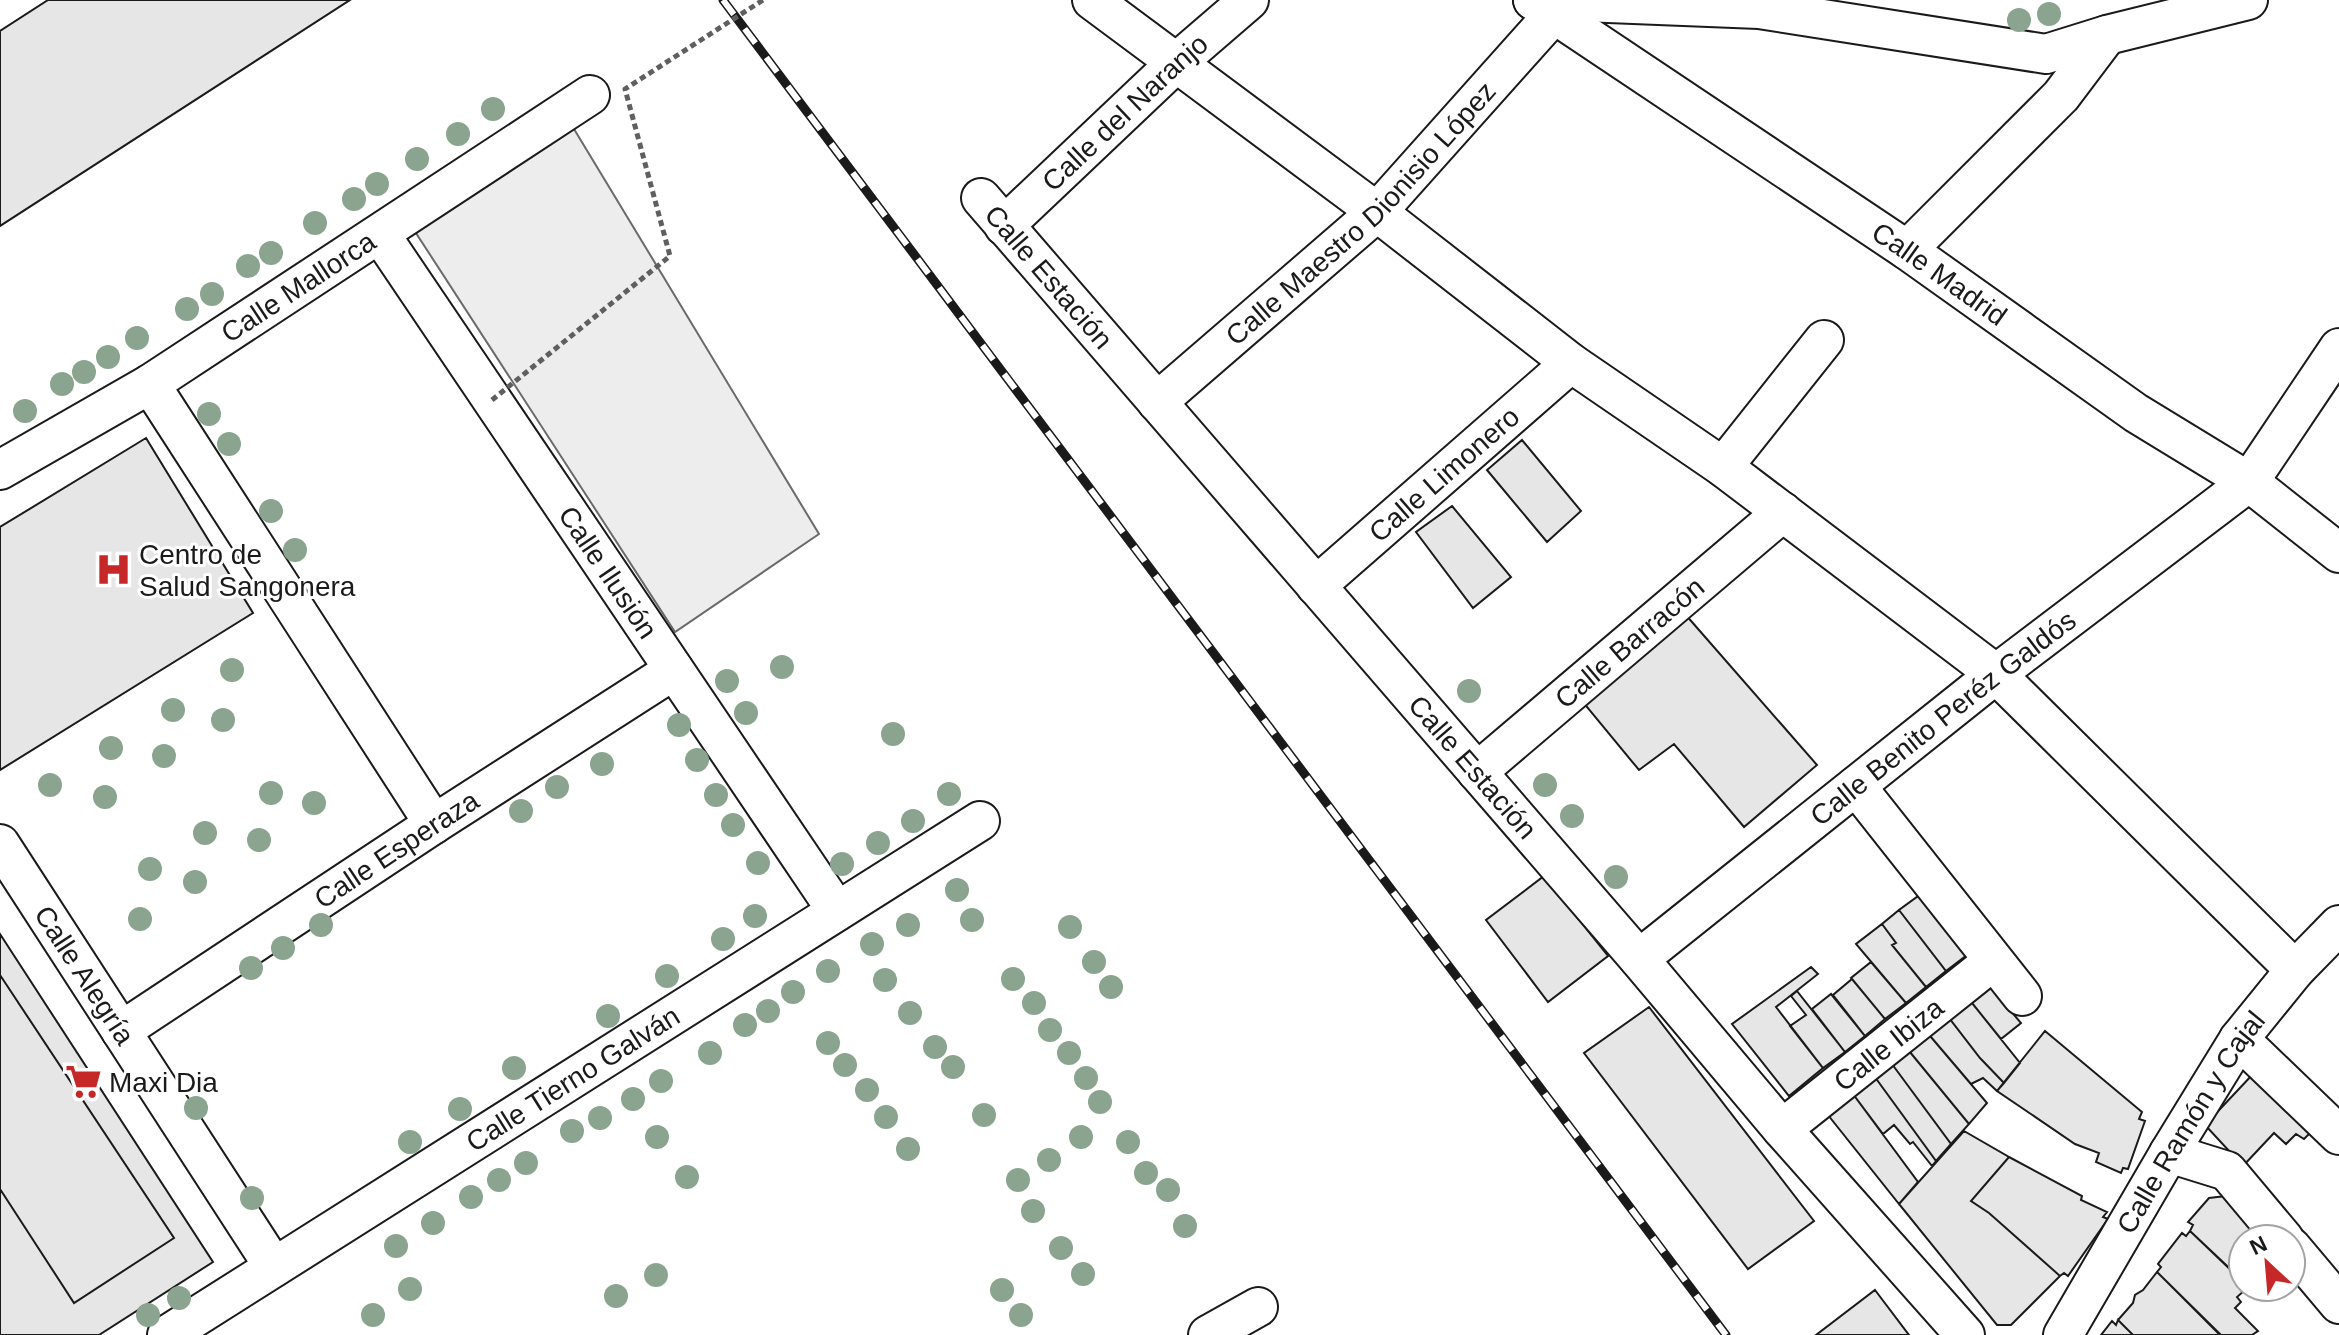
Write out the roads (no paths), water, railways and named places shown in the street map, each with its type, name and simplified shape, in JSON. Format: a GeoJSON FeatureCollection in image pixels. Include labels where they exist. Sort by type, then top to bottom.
{"type":"FeatureCollection","features":[{"type":"Feature","properties":{"kind":"street"},"geometry":{"type":"LineString","coordinates":[[1092,0],[1377,212],[1571,363],[1723,467],[1996,674],[2295,970]]}},
{"type":"Feature","properties":{"kind":"street","name":"Calle del Naranjo"},"geometry":{"type":"LineString","coordinates":[[993,212],[1249,0]]}},
{"type":"Feature","properties":{"kind":"street"},"geometry":{"type":"LineString","coordinates":[[1540,5],[1762,4],[2046,54],[2107,35],[2248,0]]}},
{"type":"Feature","properties":{"kind":"street","name":"Calle Maestro Dionisio López"},"geometry":{"type":"LineString","coordinates":[[1157,402],[1377,212],[1540,5]]}},
{"type":"Feature","properties":{"kind":"street","name":"Calle Madrid"},"geometry":{"type":"LineString","coordinates":[[1540,5],[1907,250],[2136,413],[2249,482],[2339,553]]}},
{"type":"Feature","properties":{"kind":"street"},"geometry":{"type":"LineString","coordinates":[[1907,250],[2061,96],[2107,35]]}},
{"type":"Feature","properties":{"kind":"street","name":"Calle Mallorca"},"geometry":{"type":"LineString","coordinates":[[0,470],[150,384],[590,95]]}},
{"type":"Feature","properties":{"kind":"street","name":"Calle Estación"},"geometry":{"type":"LineString","coordinates":[[993,212],[1639,959],[1782,1129],[1965,1335]]}},
{"type":"Feature","properties":{"kind":"street","name":"Calle Ilusión"},"geometry":{"type":"LineString","coordinates":[[380,234],[837,911]]}},
{"type":"Feature","properties":{"kind":"street"},"geometry":{"type":"LineString","coordinates":[[1723,467],[1824,340]]}},
{"type":"Feature","properties":{"kind":"street","name":"Calle Benito Peréz Galdós"},"geometry":{"type":"LineString","coordinates":[[1639,959],[1996,674],[2249,482],[2339,348]]}},
{"type":"Feature","properties":{"kind":"street","name":"Calle Limonero"},"geometry":{"type":"LineString","coordinates":[[1316,586],[1571,363]]}},
{"type":"Feature","properties":{"kind":"street"},"geometry":{"type":"LineString","coordinates":[[150,384],[434,824]]}},
{"type":"Feature","properties":{"kind":"street","name":"Calle Barracón"},"geometry":{"type":"LineString","coordinates":[[1477,772],[1783,512]]}},
{"type":"Feature","properties":{"kind":"street","name":"Calle Esperaza"},"geometry":{"type":"LineString","coordinates":[[121,1031],[674,670]]}},
{"type":"Feature","properties":{"kind":"street"},"geometry":{"type":"LineString","coordinates":[[1856,786],[2022,996]]}},
{"type":"Feature","properties":{"kind":"street","name":"Calle Tierno Galván"},"geometry":{"type":"LineString","coordinates":[[167,1335],[980,821]]}},
{"type":"Feature","properties":{"kind":"street","name":"Calle Alegría"},"geometry":{"type":"LineString","coordinates":[[0,844],[274,1267]]}},
{"type":"Feature","properties":{"kind":"street","name":"Calle Ramón y Cajal"},"geometry":{"type":"LineString","coordinates":[[2063,1335],[2239,1039],[2295,970],[2339,925]]}},
{"type":"Feature","properties":{"kind":"street","name":"Calle Ibiza"},"geometry":{"type":"LineString","coordinates":[[1782,1129],[1993,961]]}},
{"type":"Feature","properties":{"kind":"street"},"geometry":{"type":"LineString","coordinates":[[2239,1039],[2339,1135]]}},
{"type":"Feature","properties":{"kind":"street"},"geometry":{"type":"LineString","coordinates":[[2169,1153],[2227,1171],[2271,1223]]}},
{"type":"Feature","properties":{"kind":"street"},"geometry":{"type":"LineString","coordinates":[[2307,1266],[2339,1304]]}},
{"type":"Feature","properties":{"kind":"street"},"geometry":{"type":"LineString","coordinates":[[1208,1335],[1258,1307]]}},
{"type":"Feature","properties":{"kind":"railway"},"geometry":{"type":"LineString","coordinates":[[723,0],[1726,1335]]}},
{"type":"Feature","properties":{"kind":"place","name":"Centro de Salud Sangonera"},"geometry":{"type":"Point","coordinates":[113,570]}},
{"type":"Feature","properties":{"kind":"place","name":"Maxi Dia"},"geometry":{"type":"Point","coordinates":[83,1082]}}]}
